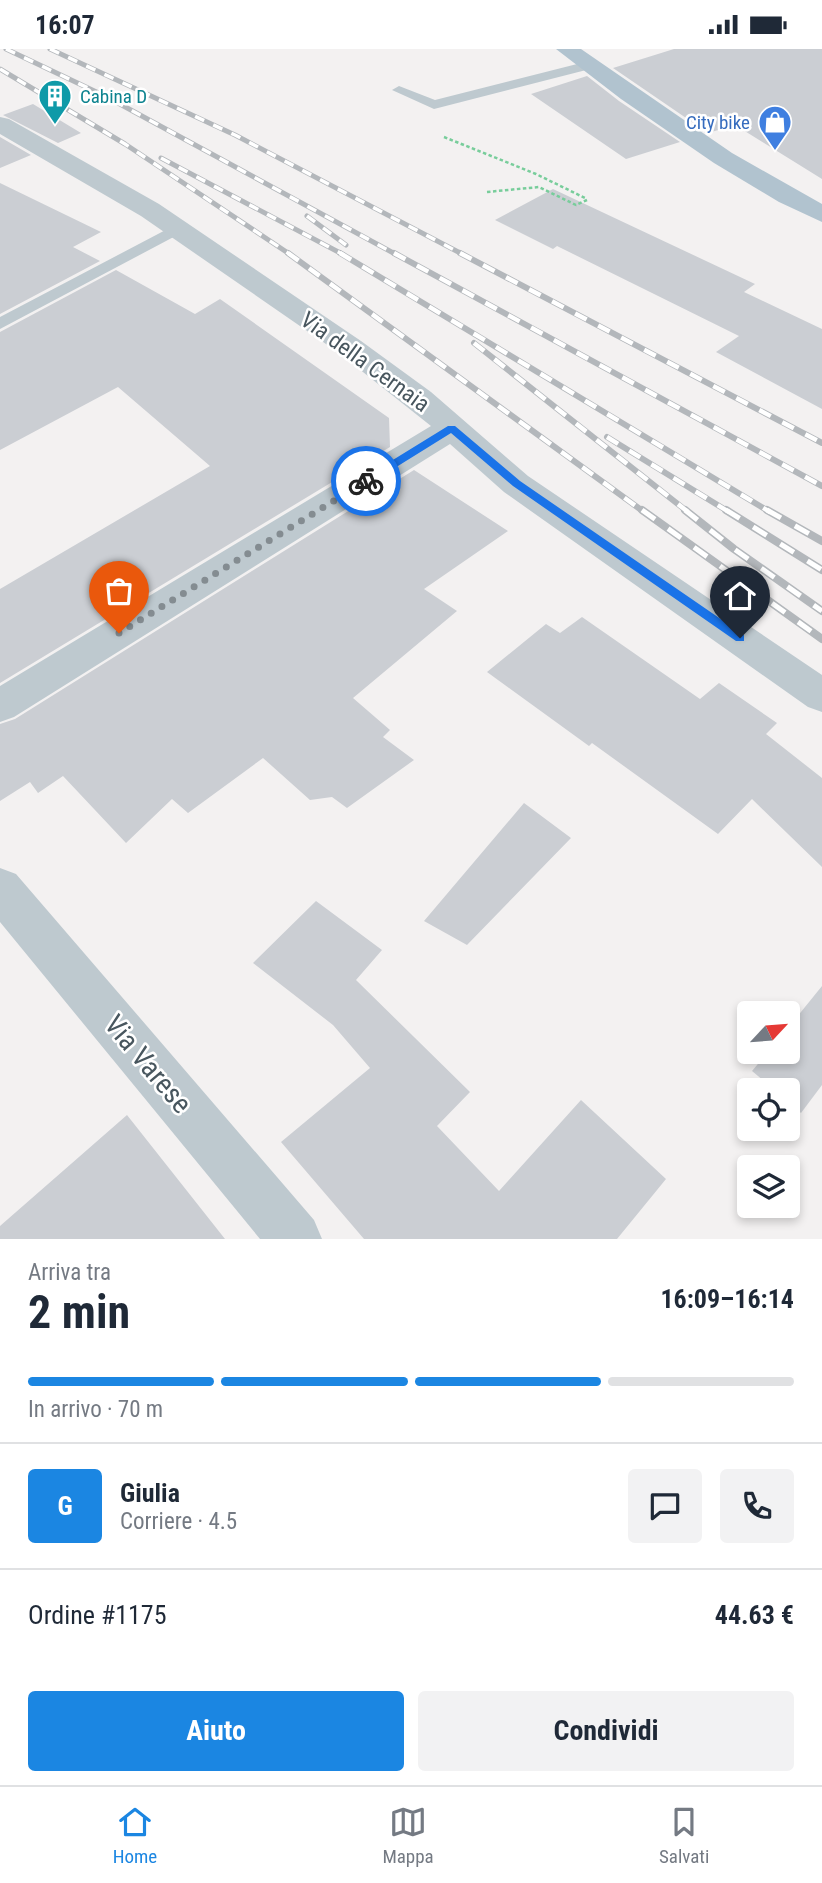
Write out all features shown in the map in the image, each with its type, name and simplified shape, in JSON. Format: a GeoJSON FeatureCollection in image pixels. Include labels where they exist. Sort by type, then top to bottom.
{"type":"FeatureCollection","features":[{"type":"Feature","properties":{"kind":"main road"},"geometry":{"type":"LineString","coordinates":[[567,49],[736,169],[822,214]]}},
{"type":"Feature","properties":{"kind":"street","name":"Via della Cernaia"},"geometry":{"type":"LineString","coordinates":[[0,124],[150,210],[350,347],[419,399],[516,484],[822,695]]}},
{"type":"Feature","properties":{"kind":"street"},"geometry":{"type":"LineString","coordinates":[[0,706],[452,428]]}},
{"type":"Feature","properties":{"kind":"street","name":"Via Varese"},"geometry":{"type":"LineString","coordinates":[[0,888],[295,1239]]}},
{"type":"Feature","properties":{"kind":"lane"},"geometry":{"type":"LineString","coordinates":[[399,90],[434,105],[589,65]]}},
{"type":"Feature","properties":{"kind":"lane"},"geometry":{"type":"LineString","coordinates":[[0,324],[177,229]]}},
{"type":"Feature","properties":{"kind":"path"},"geometry":{"type":"LineString","coordinates":[[435,133],[536,174],[587,199],[576,205],[539,187],[487,193]]}},
{"type":"Feature","properties":{"kind":"building"},"geometry":{"type":"Polygon","coordinates":[[[674,49],[822,49],[822,179],[735,125],[708,133],[613,68],[674,49]]]}},
{"type":"Feature","properties":{"kind":"building"},"geometry":{"type":"Polygon","coordinates":[[[587,76],[680,142],[626,159],[531,94],[587,76]]]}},
{"type":"Feature","properties":{"kind":"building","name":"Cabina D"},"geometry":{"type":"Polygon","coordinates":[[[33,104],[81,133],[58,143],[3,115],[33,104]]]}},
{"type":"Feature","properties":{"kind":"building"},"geometry":{"type":"Polygon","coordinates":[[[0,137],[31,155],[0,168],[0,137]]]}},
{"type":"Feature","properties":{"kind":"building"},"geometry":{"type":"Polygon","coordinates":[[[0,183],[101,232],[73,247],[100,261],[0,314],[0,183]]]}},
{"type":"Feature","properties":{"kind":"building"},"geometry":{"type":"Polygon","coordinates":[[[553,189],[755,284],[744,292],[822,329],[822,409],[716,352],[739,336],[557,246],[553,249],[495,220],[553,189]]]}},
{"type":"Feature","properties":{"kind":"building"},"geometry":{"type":"Polygon","coordinates":[[[116,270],[195,314],[220,299],[389,418],[390,447],[0,683],[0,589],[210,466],[118,387],[0,450],[0,332],[116,270]]]}},
{"type":"Feature","properties":{"kind":"building"},"geometry":{"type":"Polygon","coordinates":[[[414,470],[508,531],[424,589],[457,611],[353,698],[390,730],[383,737],[414,760],[347,808],[332,797],[310,800],[263,758],[188,813],[172,799],[126,843],[63,776],[38,793],[30,782],[0,801],[0,724],[15,719],[414,470]]]}},
{"type":"Feature","properties":{"kind":"building"},"geometry":{"type":"Polygon","coordinates":[[[582,617],[700,699],[719,683],[777,723],[766,734],[822,778],[822,867],[752,799],[718,834],[592,743],[589,746],[487,672],[546,624],[560,633],[582,617]]]}},
{"type":"Feature","properties":{"kind":"building"},"geometry":{"type":"Polygon","coordinates":[[[524,803],[571,838],[467,945],[424,921],[524,803]]]}},
{"type":"Feature","properties":{"kind":"building"},"geometry":{"type":"Polygon","coordinates":[[[316,901],[382,950],[356,980],[470,1092],[437,1126],[499,1191],[581,1100],[666,1179],[617,1239],[364,1239],[281,1142],[370,1068],[333,1025],[253,963],[316,901]]]}},
{"type":"Feature","properties":{"kind":"building"},"geometry":{"type":"Polygon","coordinates":[[[822,986],[822,1085],[801,1113],[800,1078],[760,1078],[752,1071],[758,1064],[800,1064],[800,1013],[822,986]]]}},
{"type":"Feature","properties":{"kind":"building"},"geometry":{"type":"Polygon","coordinates":[[[127,1115],[225,1239],[0,1239],[0,1226],[127,1115]]]}},
{"type":"Feature","properties":{"kind":"railway"},"geometry":{"type":"LineString","coordinates":[[6,49],[107,97],[397,255]]}},
{"type":"Feature","properties":{"kind":"railway"},"geometry":{"type":"LineString","coordinates":[[50,49],[235,135],[464,255]]}},
{"type":"Feature","properties":{"kind":"railway"},"geometry":{"type":"LineString","coordinates":[[0,69],[125,144],[291,255]]}},
{"type":"Feature","properties":{"kind":"railway"},"geometry":{"type":"LineString","coordinates":[[161,158],[344,255]]}},
{"type":"Feature","properties":{"kind":"railway"},"geometry":{"type":"LineString","coordinates":[[307,216],[346,245]]}},
{"type":"Feature","properties":{"kind":"railway"},"geometry":{"type":"LineString","coordinates":[[288,253],[644,512]]}},
{"type":"Feature","properties":{"kind":"railway"},"geometry":{"type":"LineString","coordinates":[[340,253],[770,512]]}},
{"type":"Feature","properties":{"kind":"railway"},"geometry":{"type":"LineString","coordinates":[[394,253],[822,486]]}},
{"type":"Feature","properties":{"kind":"railway"},"geometry":{"type":"LineString","coordinates":[[460,253],[822,443]]}},
{"type":"Feature","properties":{"kind":"railway"},"geometry":{"type":"LineString","coordinates":[[474,343],[688,512]]}},
{"type":"Feature","properties":{"kind":"railway"},"geometry":{"type":"LineString","coordinates":[[607,437],[729,512]]}},
{"type":"Feature","properties":{"kind":"railway"},"geometry":{"type":"LineString","coordinates":[[642,510],[822,639]]}},
{"type":"Feature","properties":{"kind":"railway"},"geometry":{"type":"LineString","coordinates":[[685,510],[734,549],[822,611]]}},
{"type":"Feature","properties":{"kind":"railway"},"geometry":{"type":"LineString","coordinates":[[726,510],[822,570]]}},
{"type":"Feature","properties":{"kind":"railway"},"geometry":{"type":"LineString","coordinates":[[767,510],[822,541]]}},
{"type":"Feature","properties":{"kind":"way so far"},"geometry":{"type":"LineString","coordinates":[[119,633],[366,481]]}},
{"type":"Feature","properties":{"kind":"place","name":"Cabina D"},"geometry":{"type":"Point","coordinates":[55,126]}},
{"type":"Feature","properties":{"kind":"place","name":"City bike"},"geometry":{"type":"Point","coordinates":[775,152]}},
{"type":"Feature","properties":{"kind":"route"},"geometry":{"type":"LineString","coordinates":[[366,481],[452,428],[516,484],[740,638]]}}]}
